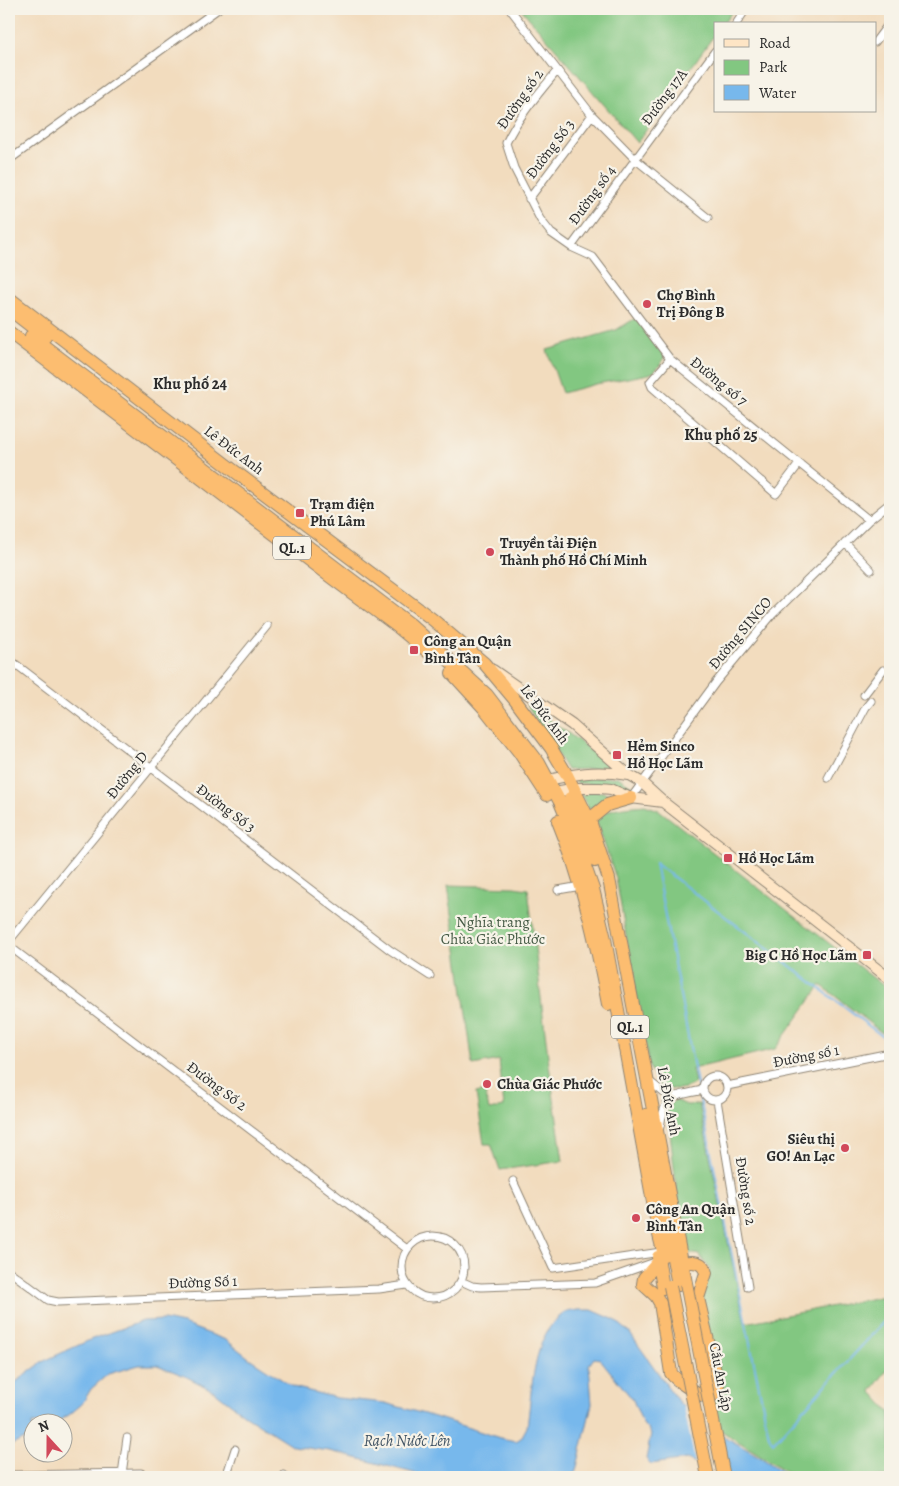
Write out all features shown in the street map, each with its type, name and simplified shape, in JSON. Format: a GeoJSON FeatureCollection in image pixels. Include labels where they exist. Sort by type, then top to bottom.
{"type":"FeatureCollection","features":[{"type":"Feature","properties":{"kind":"highway","name":"Lê Đức Anh"},"geometry":{"type":"LineString","coordinates":[[9,298],[432,619],[480,663],[551,748],[569,847],[581,886],[632,1122],[642,1144]]}},
{"type":"Feature","properties":{"kind":"highway","name":"Lê Đức Anh"},"geometry":{"type":"LineString","coordinates":[[9,310],[480,663]]}},
{"type":"Feature","properties":{"kind":"highway","name":"Lê Đức Anh"},"geometry":{"type":"LineString","coordinates":[[9,319],[410,624],[487,695],[586,822],[609,879],[659,1134],[682,1262],[674,1285]]}},
{"type":"Feature","properties":{"kind":"highway","name":"Lê Đức Anh"},"geometry":{"type":"LineString","coordinates":[[9,332],[428,650],[461,681],[519,752],[557,785],[593,889],[605,939],[659,1235],[661,1256],[674,1285]]}},
{"type":"Feature","properties":{"kind":"highway"},"geometry":{"type":"LineString","coordinates":[[586,822],[607,805],[631,798]]}},
{"type":"Feature","properties":{"kind":"highway","name":"Lê Đức Anh"},"geometry":{"type":"LineString","coordinates":[[586,822],[594,858],[609,908],[674,1285]]}},
{"type":"Feature","properties":{"kind":"highway"},"geometry":{"type":"LineString","coordinates":[[661,1256],[644,1278],[643,1284],[656,1296],[660,1303],[671,1373],[676,1379],[695,1392],[711,1397],[717,1392],[718,1384],[698,1298],[706,1273],[703,1265],[699,1263],[682,1262]]}},
{"type":"Feature","properties":{"kind":"highway","name":"QL.1"},"geometry":{"type":"LineString","coordinates":[[674,1285],[701,1477]]}},
{"type":"Feature","properties":{"kind":"highway","name":"QL.1"},"geometry":{"type":"LineString","coordinates":[[674,1285],[708,1477]]}},
{"type":"Feature","properties":{"kind":"highway","name":"Cầu An Lập"},"geometry":{"type":"LineString","coordinates":[[674,1285],[716,1477]]}},
{"type":"Feature","properties":{"kind":"highway","name":"Cầu An Lập"},"geometry":{"type":"LineString","coordinates":[[674,1285],[724,1477]]}},
{"type":"Feature","properties":{"kind":"main road"},"geometry":{"type":"LineString","coordinates":[[480,663],[572,725],[629,775],[641,782],[663,802],[890,979]]}},
{"type":"Feature","properties":{"kind":"main road"},"geometry":{"type":"LineString","coordinates":[[557,785],[604,772],[629,775]]}},
{"type":"Feature","properties":{"kind":"main road"},"geometry":{"type":"LineString","coordinates":[[557,785],[610,790],[631,798],[663,802]]}},
{"type":"Feature","properties":{"kind":"street"},"geometry":{"type":"LineString","coordinates":[[9,160],[218,9]]}},
{"type":"Feature","properties":{"kind":"street"},"geometry":{"type":"LineString","coordinates":[[510,9],[592,115],[635,159],[708,218]]}},
{"type":"Feature","properties":{"kind":"street"},"geometry":{"type":"LineString","coordinates":[[737,22],[746,9]]}},
{"type":"Feature","properties":{"kind":"street"},"geometry":{"type":"LineString","coordinates":[[876,41],[890,22]]}},
{"type":"Feature","properties":{"kind":"street","name":"Đường 17A"},"geometry":{"type":"LineString","coordinates":[[635,159],[714,52]]}},
{"type":"Feature","properties":{"kind":"street","name":"Đường số 2"},"geometry":{"type":"LineString","coordinates":[[530,199],[514,168],[506,143],[534,100],[557,71]]}},
{"type":"Feature","properties":{"kind":"street","name":"Đường Số 3"},"geometry":{"type":"LineString","coordinates":[[530,199],[592,115]]}},
{"type":"Feature","properties":{"kind":"street","name":"Đường số 4"},"geometry":{"type":"LineString","coordinates":[[571,247],[635,159]]}},
{"type":"Feature","properties":{"kind":"street","name":"Đường số 7"},"geometry":{"type":"LineString","coordinates":[[530,199],[540,219],[551,232],[571,247],[593,257],[670,359],[868,520]]}},
{"type":"Feature","properties":{"kind":"street"},"geometry":{"type":"LineString","coordinates":[[670,359],[650,382],[652,387],[776,494],[799,464]]}},
{"type":"Feature","properties":{"kind":"street","name":"Đường SINCO"},"geometry":{"type":"LineString","coordinates":[[631,798],[716,682],[772,615],[868,520],[890,503]]}},
{"type":"Feature","properties":{"kind":"street"},"geometry":{"type":"LineString","coordinates":[[845,543],[871,570]]}},
{"type":"Feature","properties":{"kind":"street","name":"Đường D"},"geometry":{"type":"LineString","coordinates":[[9,941],[267,626]]}},
{"type":"Feature","properties":{"kind":"street","name":"Đường Số 3"},"geometry":{"type":"LineString","coordinates":[[9,659],[390,950],[430,976]]}},
{"type":"Feature","properties":{"kind":"street"},"geometry":{"type":"LineString","coordinates":[[864,695],[882,670]]}},
{"type":"Feature","properties":{"kind":"street"},"geometry":{"type":"LineString","coordinates":[[828,778],[871,701]]}},
{"type":"Feature","properties":{"kind":"street"},"geometry":{"type":"LineString","coordinates":[[558,890],[581,886]]}},
{"type":"Feature","properties":{"kind":"street","name":"Đường Số 2"},"geometry":{"type":"LineString","coordinates":[[9,946],[407,1249]]}},
{"type":"Feature","properties":{"kind":"street","name":"Đường số 1"},"geometry":{"type":"LineString","coordinates":[[727,1086],[890,1053]]}},
{"type":"Feature","properties":{"kind":"street"},"geometry":{"type":"LineString","coordinates":[[711,1077],[723,1079],[727,1086],[726,1094],[713,1101],[706,1097],[703,1090],[705,1082],[711,1077]]}},
{"type":"Feature","properties":{"kind":"street"},"geometry":{"type":"LineString","coordinates":[[648,1080],[664,1093],[676,1096]]}},
{"type":"Feature","properties":{"kind":"street"},"geometry":{"type":"LineString","coordinates":[[659,1134],[663,1109],[666,1103],[676,1096],[703,1090]]}},
{"type":"Feature","properties":{"kind":"street","name":"Đường số 2"},"geometry":{"type":"LineString","coordinates":[[717,1100],[748,1287]]}},
{"type":"Feature","properties":{"kind":"street"},"geometry":{"type":"LineString","coordinates":[[513,1181],[553,1268],[661,1256]]}},
{"type":"Feature","properties":{"kind":"street"},"geometry":{"type":"LineString","coordinates":[[425,1236],[439,1236],[451,1241],[463,1258],[464,1271],[461,1281],[450,1293],[437,1298],[417,1294],[407,1285],[402,1273],[402,1259],[413,1242],[425,1236]]}},
{"type":"Feature","properties":{"kind":"street"},"geometry":{"type":"LineString","coordinates":[[461,1281],[472,1286],[481,1287],[589,1284],[607,1280],[661,1256]]}},
{"type":"Feature","properties":{"kind":"street","name":"Đường Số 1"},"geometry":{"type":"LineString","coordinates":[[9,1271],[48,1300],[58,1302],[379,1289],[407,1285]]}},
{"type":"Feature","properties":{"kind":"street"},"geometry":{"type":"LineString","coordinates":[[122,1474],[127,1438]]}},
{"type":"Feature","properties":{"kind":"street"},"geometry":{"type":"LineString","coordinates":[[226,1477],[235,1449]]}},
{"type":"Feature","properties":{"kind":"street"},"geometry":{"type":"LineString","coordinates":[[9,1475],[82,1476],[141,1473],[148,1477]]}},
{"type":"Feature","properties":{"kind":"green space"},"geometry":{"type":"Polygon","coordinates":[[[521,9],[734,9],[724,22],[714,22],[714,35],[637,143],[521,9]]]}},
{"type":"Feature","properties":{"kind":"green space"},"geometry":{"type":"Polygon","coordinates":[[[636,318],[664,355],[664,359],[654,372],[562,393],[547,350],[616,330],[636,318]]]}},
{"type":"Feature","properties":{"kind":"green space"},"geometry":{"type":"Polygon","coordinates":[[[526,703],[579,741],[611,768],[567,770],[526,703]]]}},
{"type":"Feature","properties":{"kind":"green space"},"geometry":{"type":"Polygon","coordinates":[[[618,777],[630,785],[629,789],[577,783],[575,778],[618,777]]]}},
{"type":"Feature","properties":{"kind":"green space"},"geometry":{"type":"Polygon","coordinates":[[[593,791],[603,792],[617,798],[589,809],[581,795],[593,791]]]}},
{"type":"Feature","properties":{"kind":"green space"},"geometry":{"type":"Polygon","coordinates":[[[645,805],[659,810],[890,991],[890,1039],[821,985],[775,1049],[692,1069],[695,1083],[682,1089],[660,1086],[649,1067],[616,878],[596,820],[601,815],[612,810],[645,805]]]}},
{"type":"Feature","properties":{"kind":"green space","name":"Nghĩa trang Chùa Giác Phước"},"geometry":{"type":"Polygon","coordinates":[[[448,885],[528,889],[549,1065],[563,1161],[500,1170],[491,1144],[484,1144],[476,1093],[485,1091],[489,1110],[504,1107],[499,1060],[473,1065],[448,885]]]}},
{"type":"Feature","properties":{"kind":"green space"},"geometry":{"type":"Polygon","coordinates":[[[675,1100],[687,1105],[699,1104],[745,1323],[890,1295],[890,1366],[871,1391],[890,1412],[890,1477],[845,1477],[787,1472],[720,1430],[714,1400],[700,1293],[710,1269],[699,1255],[689,1253],[683,1245],[667,1107],[675,1100]]]}},
{"type":"Feature","properties":{"kind":"water","name":"Rạch Nước Lên"},"geometry":{"type":"Polygon","coordinates":[[[592,1310],[615,1320],[629,1332],[680,1404],[720,1434],[786,1474],[812,1477],[728,1477],[687,1459],[651,1464],[646,1459],[651,1434],[643,1424],[633,1400],[600,1359],[594,1358],[589,1365],[592,1404],[576,1471],[572,1477],[429,1477],[330,1451],[293,1446],[246,1416],[214,1391],[185,1376],[157,1365],[139,1365],[108,1374],[91,1389],[82,1404],[70,1414],[22,1414],[22,1440],[9,1446],[9,1387],[44,1361],[92,1339],[143,1321],[164,1320],[183,1324],[226,1340],[249,1358],[293,1387],[337,1398],[385,1403],[500,1438],[516,1441],[521,1438],[527,1427],[535,1365],[545,1335],[553,1323],[568,1312],[592,1310]]]}},
{"type":"Feature","properties":{"kind":"pier"},"geometry":{"type":"Polygon","coordinates":[[[683,1403],[718,1430],[722,1477],[696,1466],[683,1403]]]}},
{"type":"Feature","properties":{"kind":"waterway"},"geometry":{"type":"LineString","coordinates":[[655,863],[698,1089]]}},
{"type":"Feature","properties":{"kind":"waterway"},"geometry":{"type":"LineString","coordinates":[[655,863],[890,1042]]}},
{"type":"Feature","properties":{"kind":"waterway"},"geometry":{"type":"LineString","coordinates":[[699,1094],[769,1436],[773,1443],[890,1315]]}},
{"type":"Feature","properties":{"kind":"place","name":"Chợ Bình Trị Đông B"},"geometry":{"type":"Point","coordinates":[647,304]}},
{"type":"Feature","properties":{"kind":"place","name":"Trạm điện Phú Lâm"},"geometry":{"type":"Point","coordinates":[300,513]}},
{"type":"Feature","properties":{"kind":"place","name":"Truyền tải Điện Thành phố Hồ Chí Minh"},"geometry":{"type":"Point","coordinates":[490,552]}},
{"type":"Feature","properties":{"kind":"place","name":"Công an Quận Bình Tân"},"geometry":{"type":"Point","coordinates":[414,650]}},
{"type":"Feature","properties":{"kind":"place","name":"Hẻm Sinco Hồ Học Lãm"},"geometry":{"type":"Point","coordinates":[617,755]}},
{"type":"Feature","properties":{"kind":"place","name":"Hồ Học Lãm"},"geometry":{"type":"Point","coordinates":[728,858]}},
{"type":"Feature","properties":{"kind":"place","name":"Big C Hồ Học Lãm"},"geometry":{"type":"Point","coordinates":[867,955]}},
{"type":"Feature","properties":{"kind":"place","name":"Chùa Giác Phước"},"geometry":{"type":"Point","coordinates":[487,1084]}},
{"type":"Feature","properties":{"kind":"place","name":"Siêu thị GO! An Lạc"},"geometry":{"type":"Point","coordinates":[845,1148]}},
{"type":"Feature","properties":{"kind":"place","name":"Công An Quận Bình Tân"},"geometry":{"type":"Point","coordinates":[636,1218]}},
{"type":"Feature","properties":{"kind":"district","name":"Khu phố 24"},"geometry":{"type":"Point","coordinates":[190,383]}},
{"type":"Feature","properties":{"kind":"district","name":"Khu phố 25"},"geometry":{"type":"Point","coordinates":[721,434]}}]}
